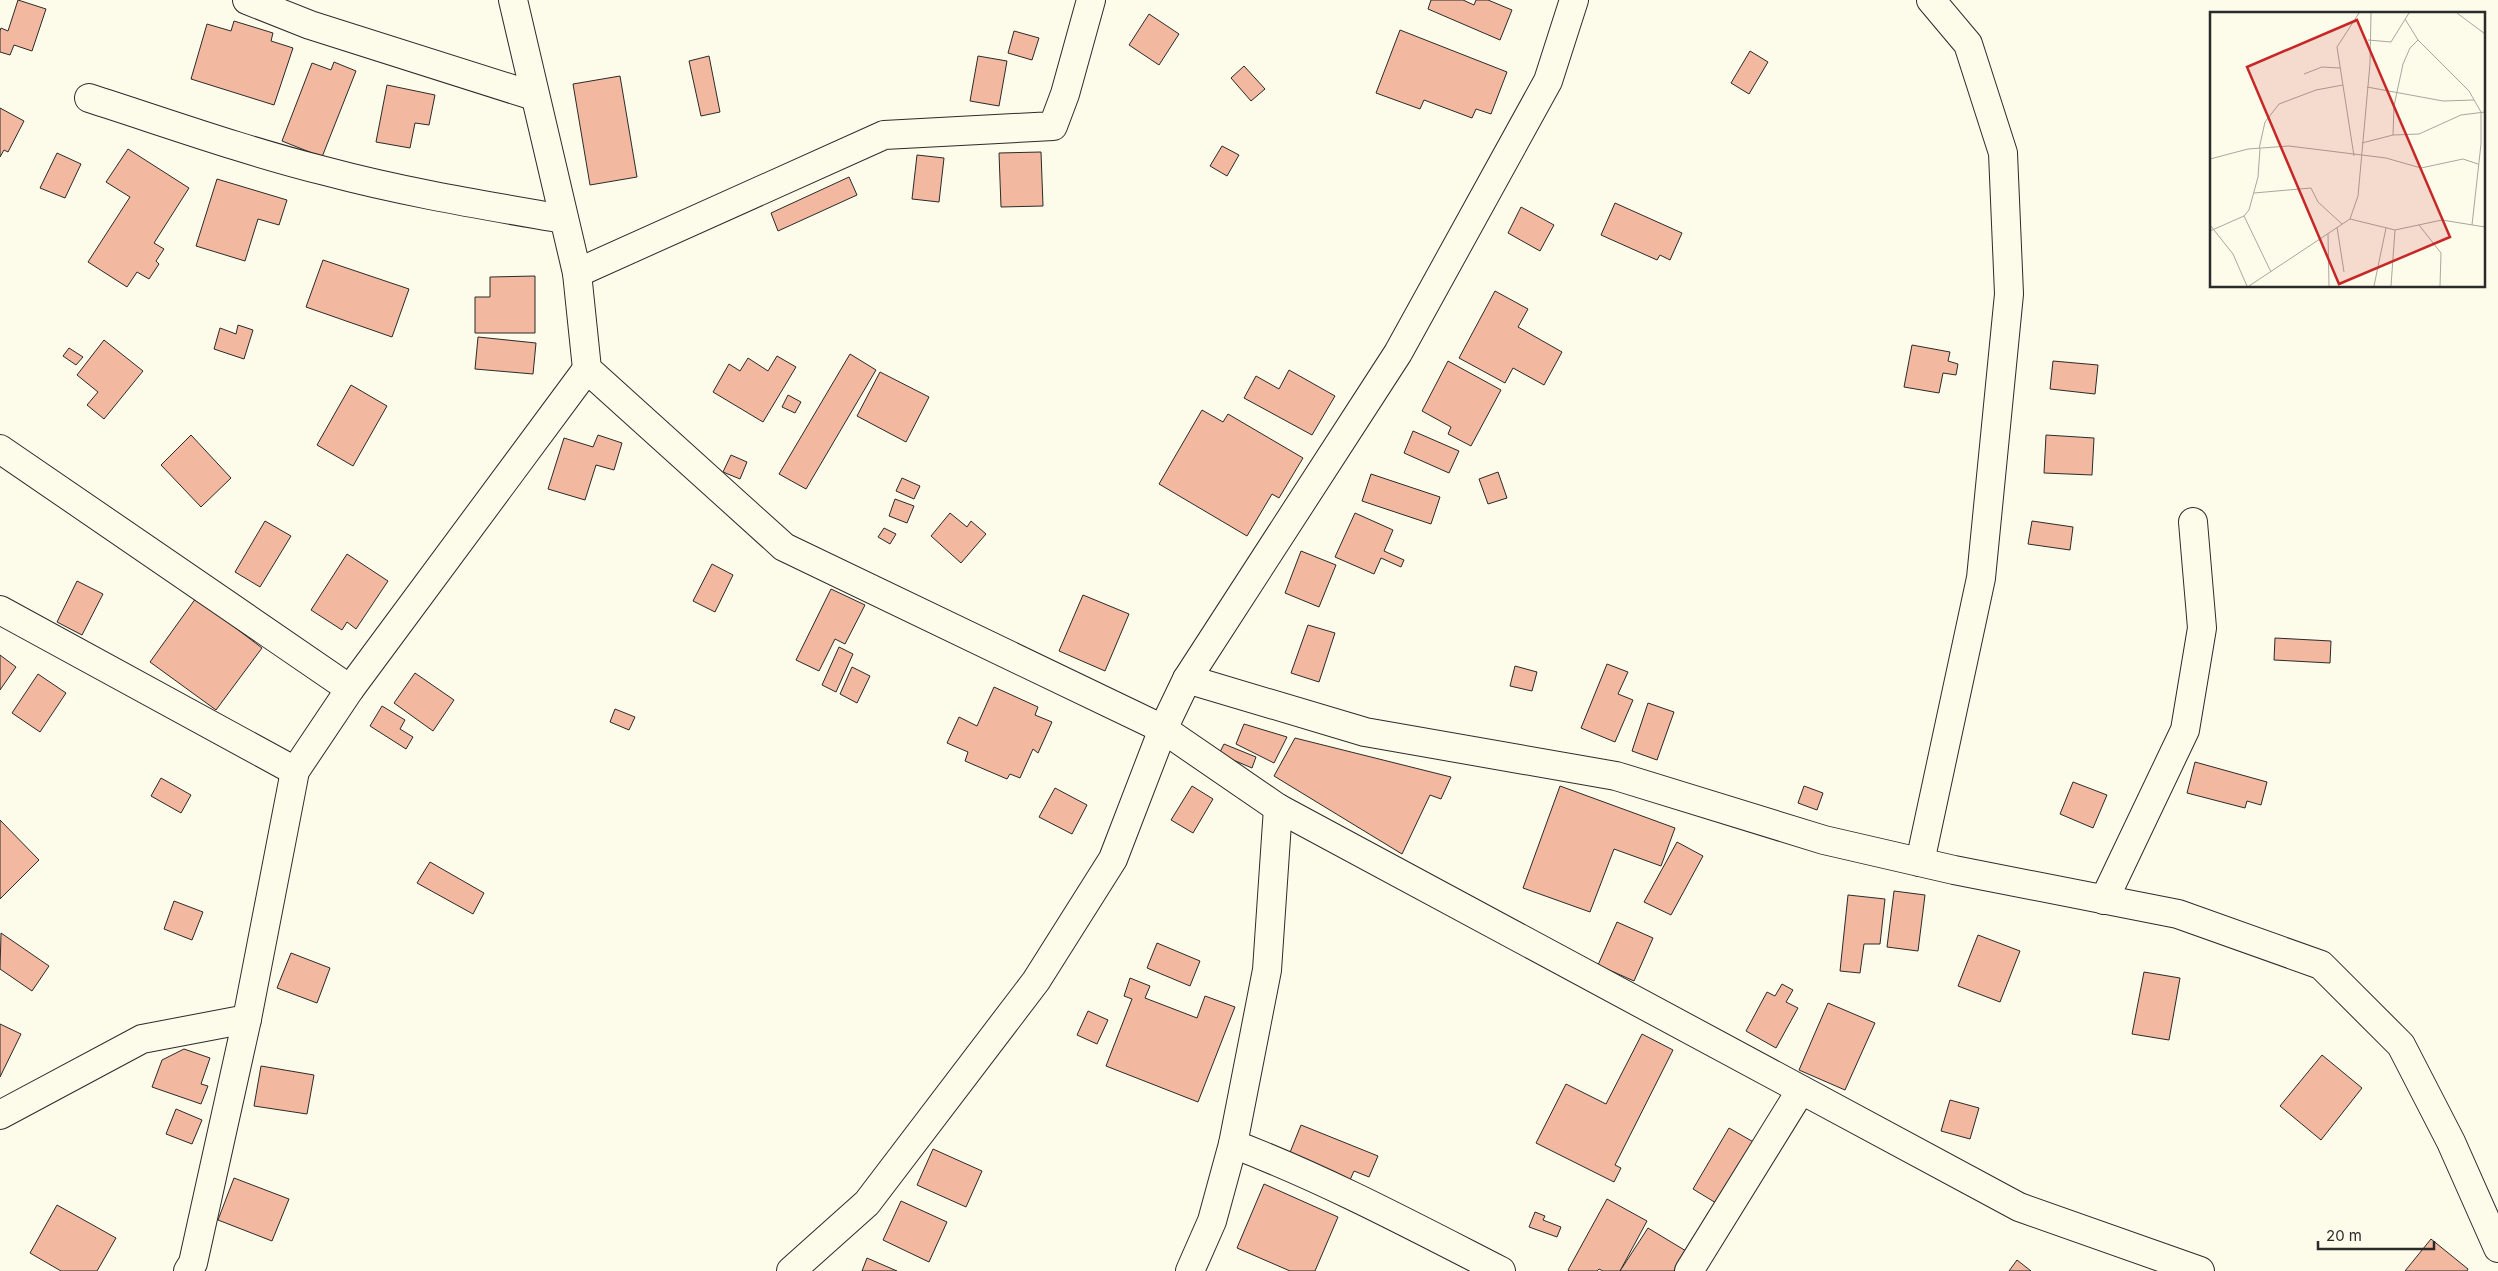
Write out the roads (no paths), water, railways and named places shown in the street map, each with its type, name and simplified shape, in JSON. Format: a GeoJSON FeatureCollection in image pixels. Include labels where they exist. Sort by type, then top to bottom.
{"type":"FeatureCollection","features":[{"type":"Feature","properties":{"kind":"street"},"geometry":{"type":"LineString","coordinates":[[246,0],[310,25],[534,96]]}},
{"type":"Feature","properties":{"kind":"street"},"geometry":{"type":"LineString","coordinates":[[188,1271],[193,1263],[247,1019],[295,771],[350,689],[586,369],[577,273],[513,0]]}},
{"type":"Feature","properties":{"kind":"street"},"geometry":{"type":"LineString","coordinates":[[577,273],[884,134],[1053,126],[1065,94],[1091,0]]}},
{"type":"Feature","properties":{"kind":"street"},"geometry":{"type":"LineString","coordinates":[[791,1271],[867,1203],[1036,981],[1113,859],[1163,729],[1187,679],[1398,353],[1548,81],[1574,0]]}},
{"type":"Feature","properties":{"kind":"street"},"geometry":{"type":"LineString","coordinates":[[1920,862],[1981,578],[2009,294],[2004,153],[1968,44],[1931,0]]}},
{"type":"Feature","properties":{"kind":"street"},"geometry":{"type":"LineString","coordinates":[[89,98],[242,148],[324,171],[400,190],[563,219]]}},
{"type":"Feature","properties":{"kind":"street"},"geometry":{"type":"LineString","coordinates":[[586,369],[784,547],[1163,729],[1278,808],[2019,1208],[2200,1271]]}},
{"type":"Feature","properties":{"kind":"street"},"geometry":{"type":"LineString","coordinates":[[0,449],[350,689]]}},
{"type":"Feature","properties":{"kind":"street"},"geometry":{"type":"LineString","coordinates":[[2104,900],[2185,730],[2202,628],[2193,522]]}},
{"type":"Feature","properties":{"kind":"street"},"geometry":{"type":"LineString","coordinates":[[0,610],[295,771]]}},
{"type":"Feature","properties":{"kind":"street"},"geometry":{"type":"LineString","coordinates":[[1187,679],[1365,732],[1616,776],[1824,840],[1920,862],[2178,914],[2321,964],[2402,1045],[2451,1142],[2498,1248]]}},
{"type":"Feature","properties":{"kind":"street"},"geometry":{"type":"LineString","coordinates":[[1190,1271],[1212,1221],[1232,1144],[1267,970],[1278,808]]}},
{"type":"Feature","properties":{"kind":"street"},"geometry":{"type":"LineString","coordinates":[[0,1115],[142,1039],[247,1019]]}},
{"type":"Feature","properties":{"kind":"street"},"geometry":{"type":"LineString","coordinates":[[1689,1271],[1801,1090]]}},
{"type":"Feature","properties":{"kind":"street"},"geometry":{"type":"LineString","coordinates":[[1232,1144],[1285,1163],[1501,1271]]}}]}
